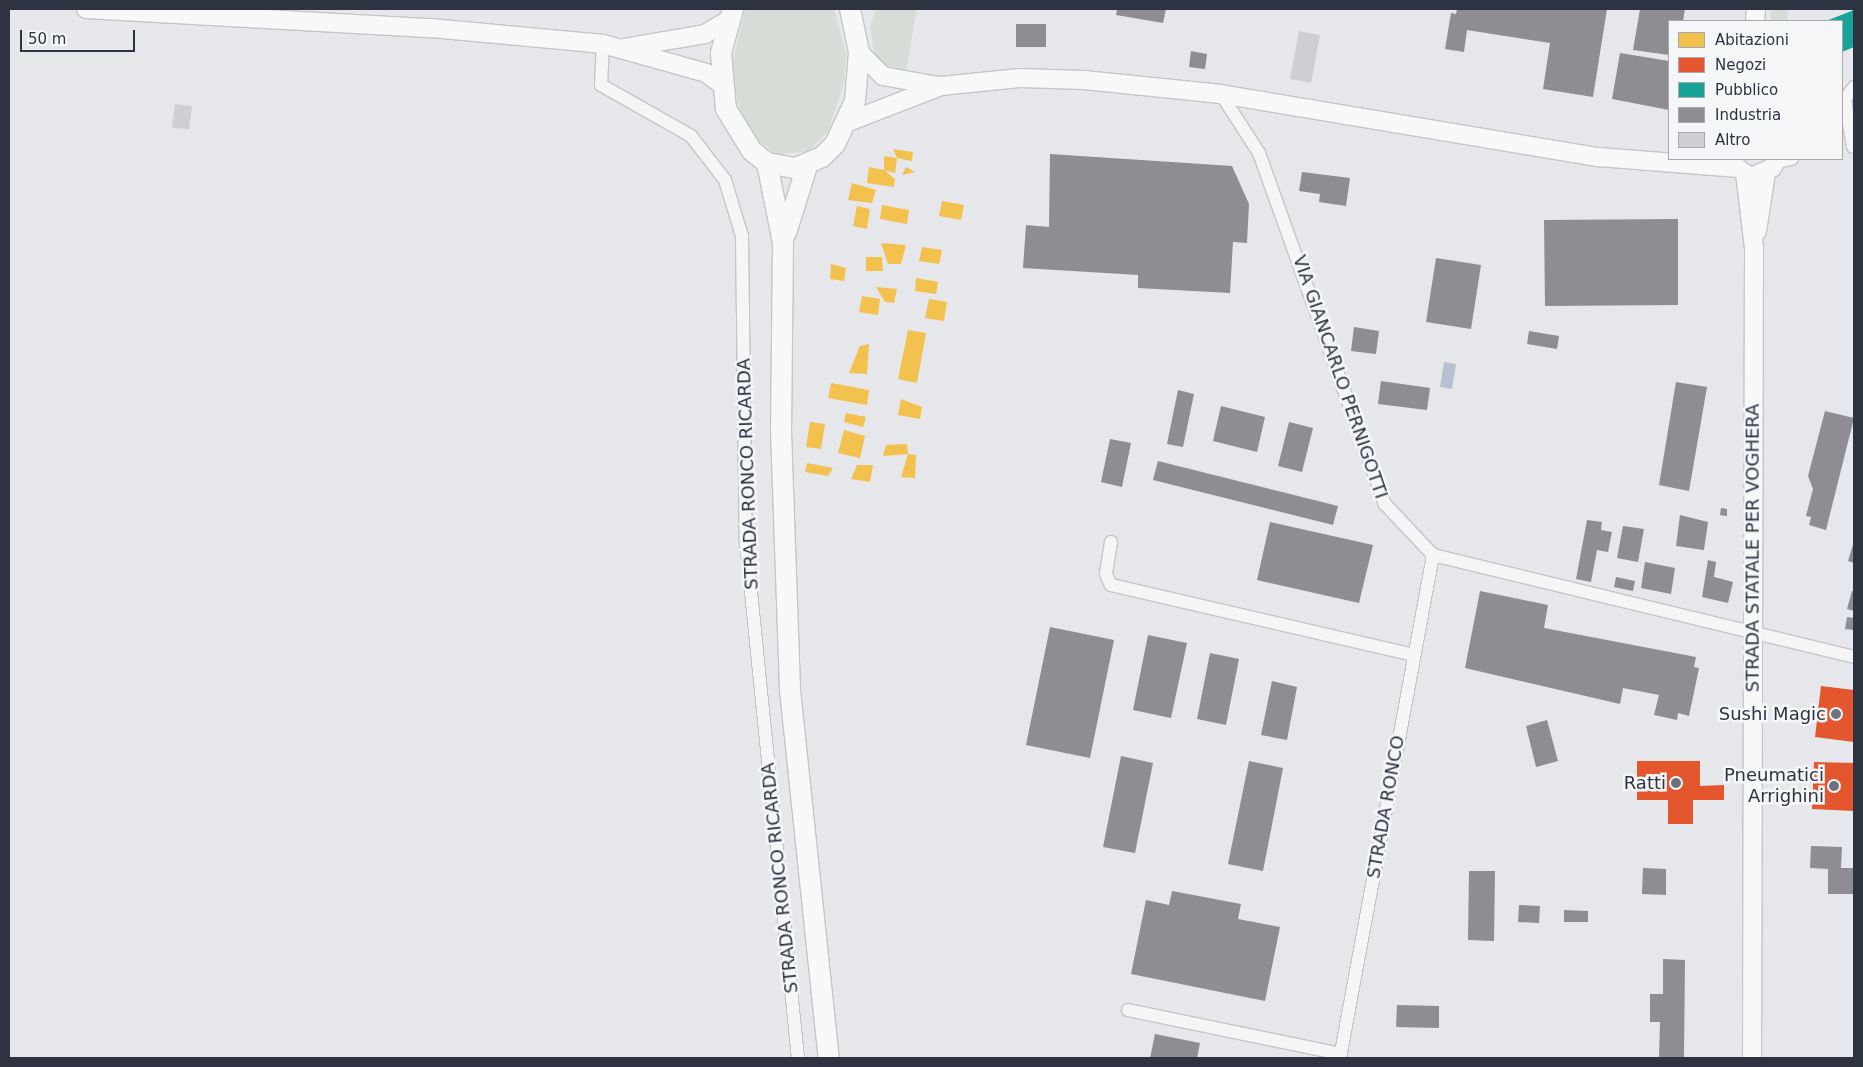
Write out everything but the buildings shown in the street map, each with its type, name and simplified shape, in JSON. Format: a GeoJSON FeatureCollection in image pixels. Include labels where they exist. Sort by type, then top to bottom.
{"type":"FeatureCollection","features":[{"type":"Feature","properties":{"kind":"main road"},"geometry":{"type":"LineString","coordinates":[[86,9],[431,28],[610,46],[706,73],[720,84]]}},
{"type":"Feature","properties":{"kind":"main road"},"geometry":{"type":"LineString","coordinates":[[783,243],[807,166],[835,144],[848,122],[859,78],[859,52],[850,9]]}},
{"type":"Feature","properties":{"kind":"main road"},"geometry":{"type":"LineString","coordinates":[[610,46],[705,34],[730,15]]}},
{"type":"Feature","properties":{"kind":"main road"},"geometry":{"type":"LineString","coordinates":[[730,15],[720,84],[738,134],[767,163],[783,243],[781,431],[790,690],[829,1058]]}},
{"type":"Feature","properties":{"kind":"main road"},"geometry":{"type":"LineString","coordinates":[[859,52],[883,76],[941,86]]}},
{"type":"Feature","properties":{"kind":"main road"},"geometry":{"type":"LineString","coordinates":[[848,122],[941,86],[1020,78],[1084,80],[1221,94],[1598,157],[1668,160]]}},
{"type":"Feature","properties":{"kind":"main road"},"geometry":{"type":"LineString","coordinates":[[1674,160],[1739,167],[1778,163]]}},
{"type":"Feature","properties":{"kind":"main road"},"geometry":{"type":"LineString","coordinates":[[767,163],[807,166]]}},
{"type":"Feature","properties":{"kind":"main road","name":"STRADA STATALE PER VOGHERA"},"geometry":{"type":"LineString","coordinates":[[1754,248],[1778,163]]}},
{"type":"Feature","properties":{"kind":"main road","name":"STRADA STATALE PER VOGHERA"},"geometry":{"type":"LineString","coordinates":[[1739,167],[1754,248],[1752,1058]]}},
{"type":"Feature","properties":{"kind":"street","name":"STRADA RONCO RICARDA"},"geometry":{"type":"LineString","coordinates":[[610,46],[601,85],[691,136],[725,180],[742,236],[746,542],[798,1058]]}},
{"type":"Feature","properties":{"kind":"street"},"geometry":{"type":"LineString","coordinates":[[1850,147],[1845,98],[1854,87]]}},
{"type":"Feature","properties":{"kind":"street","name":"VIA GIANCARLO PERNIGOTTI"},"geometry":{"type":"LineString","coordinates":[[1221,94],[1258,153],[1384,504],[1433,555]]}},
{"type":"Feature","properties":{"kind":"street"},"geometry":{"type":"LineString","coordinates":[[1111,542],[1106,574],[1111,585],[1414,655]]}},
{"type":"Feature","properties":{"kind":"street"},"geometry":{"type":"LineString","coordinates":[[1433,555],[1752,634],[1854,657]]}},
{"type":"Feature","properties":{"kind":"street","name":"STRADA RONCO"},"geometry":{"type":"LineString","coordinates":[[1341,1056],[1433,555]]}},
{"type":"Feature","properties":{"kind":"street"},"geometry":{"type":"LineString","coordinates":[[1128,1010],[1341,1056]]}},
{"type":"Feature","properties":{"kind":"shaded area"},"geometry":{"type":"Polygon","coordinates":[[[1775,6],[1783,6],[1788,11],[1787,20],[1770,19],[1770,11],[1775,6]]]}},
{"type":"Feature","properties":{"kind":"shaded area"},"geometry":{"type":"Polygon","coordinates":[[[745,9],[834,9],[846,54],[844,83],[828,131],[809,151],[777,155],[751,135],[738,104],[731,70],[745,9]]]}},
{"type":"Feature","properties":{"kind":"shaded area"},"geometry":{"type":"Polygon","coordinates":[[[876,9],[917,9],[906,71],[884,65],[874,53],[870,27],[876,9]]]}},
{"type":"Feature","properties":{"kind":"water"},"geometry":{"type":"Polygon","coordinates":[[[1444,362],[1456,364],[1452,389],[1440,387],[1444,362]]]}},
{"type":"Feature","properties":{"kind":"place","name":"Sushi Magic"},"geometry":{"type":"Point","coordinates":[1836,714]}},
{"type":"Feature","properties":{"kind":"place","name":"Ratti"},"geometry":{"type":"Point","coordinates":[1676,783]}},
{"type":"Feature","properties":{"kind":"place","name":"Pneumatici Arrighini"},"geometry":{"type":"Point","coordinates":[1834,786]}}]}
